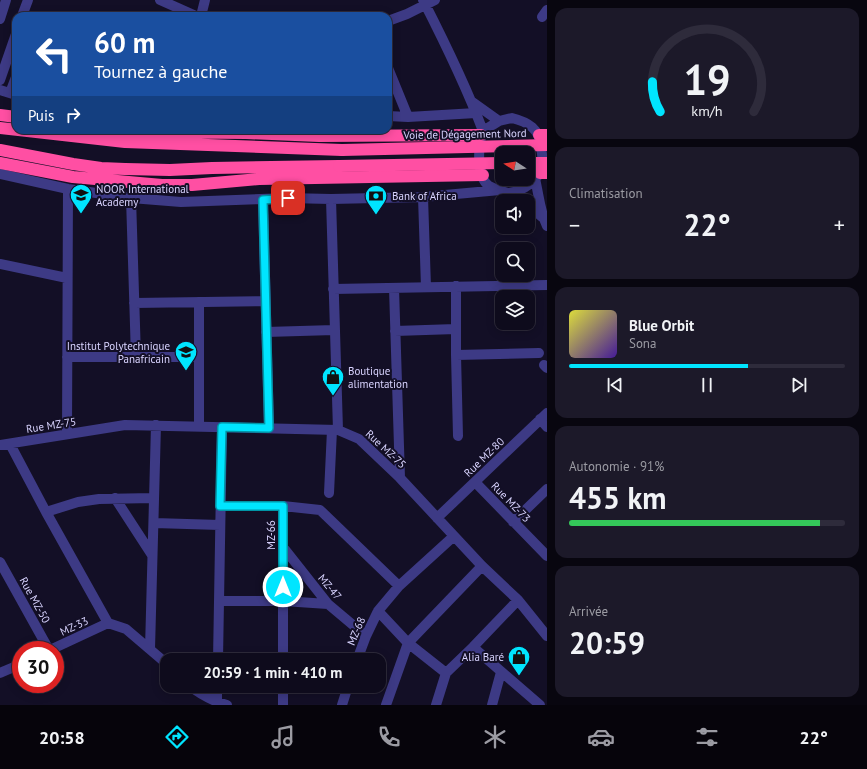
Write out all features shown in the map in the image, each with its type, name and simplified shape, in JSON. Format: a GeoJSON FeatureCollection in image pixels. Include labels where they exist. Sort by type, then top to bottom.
{"type":"FeatureCollection","features":[{"type":"Feature","properties":{"kind":"highway"},"geometry":{"type":"LineString","coordinates":[[0,115],[12,116]]}},
{"type":"Feature","properties":{"kind":"highway","name":"Voie de Dégagement Nord"},"geometry":{"type":"LineString","coordinates":[[0,128],[12,130]]}},
{"type":"Feature","properties":{"kind":"highway"},"geometry":{"type":"LineString","coordinates":[[209,146],[278,134],[318,136],[482,133]]}},
{"type":"Feature","properties":{"kind":"highway","name":"Voie de Dégagement Nord"},"geometry":{"type":"LineString","coordinates":[[46,134],[124,142],[342,150],[547,145]]}},
{"type":"Feature","properties":{"kind":"highway"},"geometry":{"type":"LineString","coordinates":[[0,150],[101,168],[170,170],[495,163]]}},
{"type":"Feature","properties":{"kind":"highway"},"geometry":{"type":"LineString","coordinates":[[0,163],[73,177],[162,185],[192,185],[259,179],[482,175]]}},
{"type":"Feature","properties":{"kind":"highway"},"geometry":{"type":"LineString","coordinates":[[535,163],[547,163]]}},
{"type":"Feature","properties":{"kind":"highway"},"geometry":{"type":"LineString","coordinates":[[170,170],[236,180]]}},
{"type":"Feature","properties":{"kind":"street"},"geometry":{"type":"LineString","coordinates":[[0,19],[6,0]]}},
{"type":"Feature","properties":{"kind":"street"},"geometry":{"type":"LineString","coordinates":[[24,12],[28,0]]}},
{"type":"Feature","properties":{"kind":"street"},"geometry":{"type":"LineString","coordinates":[[160,0],[187,12]]}},
{"type":"Feature","properties":{"kind":"street"},"geometry":{"type":"LineString","coordinates":[[202,12],[205,0]]}},
{"type":"Feature","properties":{"kind":"street"},"geometry":{"type":"LineString","coordinates":[[392,20],[408,14],[428,2],[476,113],[482,133],[479,142],[480,171],[488,185],[508,193],[528,187],[540,175]]}},
{"type":"Feature","properties":{"kind":"street"},"geometry":{"type":"LineString","coordinates":[[0,80],[12,46]]}},
{"type":"Feature","properties":{"kind":"street"},"geometry":{"type":"LineString","coordinates":[[392,78],[408,117]]}},
{"type":"Feature","properties":{"kind":"street"},"geometry":{"type":"LineString","coordinates":[[0,90],[12,94]]}},
{"type":"Feature","properties":{"kind":"street"},"geometry":{"type":"LineString","coordinates":[[471,101],[499,121]]}},
{"type":"Feature","properties":{"kind":"street"},"geometry":{"type":"LineString","coordinates":[[392,116],[408,117],[476,113]]}},
{"type":"Feature","properties":{"kind":"street"},"geometry":{"type":"LineString","coordinates":[[482,133],[499,121],[512,118],[522,120],[543,135],[541,139],[542,165],[540,175],[544,200],[542,217]]}},
{"type":"Feature","properties":{"kind":"street"},"geometry":{"type":"LineString","coordinates":[[0,174],[68,189],[131,198],[181,202],[288,198],[331,199],[423,197],[500,190]]}},
{"type":"Feature","properties":{"kind":"street"},"geometry":{"type":"LineString","coordinates":[[67,434],[68,189]]}},
{"type":"Feature","properties":{"kind":"street"},"geometry":{"type":"LineString","coordinates":[[423,197],[426,287]]}},
{"type":"Feature","properties":{"kind":"street"},"geometry":{"type":"LineString","coordinates":[[131,198],[136,357]]}},
{"type":"Feature","properties":{"kind":"street"},"geometry":{"type":"LineString","coordinates":[[329,493],[335,430],[331,199]]}},
{"type":"Feature","properties":{"kind":"street"},"geometry":{"type":"LineString","coordinates":[[263,200],[269,428]]}},
{"type":"Feature","properties":{"kind":"street"},"geometry":{"type":"LineString","coordinates":[[535,211],[542,217],[547,226]]}},
{"type":"Feature","properties":{"kind":"street"},"geometry":{"type":"LineString","coordinates":[[0,264],[67,278]]}},
{"type":"Feature","properties":{"kind":"street"},"geometry":{"type":"LineString","coordinates":[[333,289],[547,285]]}},
{"type":"Feature","properties":{"kind":"street"},"geometry":{"type":"LineString","coordinates":[[456,286],[458,436]]}},
{"type":"Feature","properties":{"kind":"street"},"geometry":{"type":"LineString","coordinates":[[394,288],[400,478]]}},
{"type":"Feature","properties":{"kind":"street"},"geometry":{"type":"LineString","coordinates":[[134,303],[265,301]]}},
{"type":"Feature","properties":{"kind":"street"},"geometry":{"type":"LineString","coordinates":[[199,302],[199,426]]}},
{"type":"Feature","properties":{"kind":"street"},"geometry":{"type":"LineString","coordinates":[[395,331],[456,329]]}},
{"type":"Feature","properties":{"kind":"street"},"geometry":{"type":"LineString","coordinates":[[266,332],[334,330]]}},
{"type":"Feature","properties":{"kind":"street"},"geometry":{"type":"LineString","coordinates":[[456,355],[539,353]]}},
{"type":"Feature","properties":{"kind":"street"},"geometry":{"type":"LineString","coordinates":[[67,358],[199,357]]}},
{"type":"Feature","properties":{"kind":"street","name":"Rue MZ-80"},"geometry":{"type":"LineString","coordinates":[[437,518],[474,482],[545,420]]}},
{"type":"Feature","properties":{"kind":"street","name":"Rue MZ-75"},"geometry":{"type":"LineString","coordinates":[[0,445],[125,425],[335,430],[359,439],[400,478],[482,566],[518,600],[547,636]]}},
{"type":"Feature","properties":{"kind":"street"},"geometry":{"type":"LineString","coordinates":[[150,649],[156,425]]}},
{"type":"Feature","properties":{"kind":"street"},"geometry":{"type":"LineString","coordinates":[[218,653],[222,427]]}},
{"type":"Feature","properties":{"kind":"street"},"geometry":{"type":"LineString","coordinates":[[10,444],[108,623],[126,628],[160,658]]}},
{"type":"Feature","properties":{"kind":"street","name":"Rue MZ-73"},"geometry":{"type":"LineString","coordinates":[[474,482],[547,554]]}},
{"type":"Feature","properties":{"kind":"street"},"geometry":{"type":"LineString","coordinates":[[513,522],[547,489]]}},
{"type":"Feature","properties":{"kind":"street"},"geometry":{"type":"LineString","coordinates":[[46,512],[78,502],[115,498],[154,498]]}},
{"type":"Feature","properties":{"kind":"street"},"geometry":{"type":"LineString","coordinates":[[115,498],[153,555]]}},
{"type":"Feature","properties":{"kind":"street"},"geometry":{"type":"LineString","coordinates":[[220,506],[283,506],[320,510],[399,586]]}},
{"type":"Feature","properties":{"kind":"street","name":"MZ-66"},"geometry":{"type":"LineString","coordinates":[[282,653],[283,506]]}},
{"type":"Feature","properties":{"kind":"street"},"geometry":{"type":"LineString","coordinates":[[154,523],[220,525]]}},
{"type":"Feature","properties":{"kind":"street","name":"MZ-68"},"geometry":{"type":"LineString","coordinates":[[360,653],[378,611],[399,586],[454,536]]}},
{"type":"Feature","properties":{"kind":"street","name":"MZ-47"},"geometry":{"type":"LineString","coordinates":[[283,547],[328,604],[366,636]]}},
{"type":"Feature","properties":{"kind":"street","name":"Rue MZ-50"},"geometry":{"type":"LineString","coordinates":[[0,562],[4,576],[44,641]]}},
{"type":"Feature","properties":{"kind":"street"},"geometry":{"type":"LineString","coordinates":[[386,705],[408,643],[482,566]]}},
{"type":"Feature","properties":{"kind":"street"},"geometry":{"type":"LineString","coordinates":[[218,600],[283,601],[328,604]]}},
{"type":"Feature","properties":{"kind":"street"},"geometry":{"type":"LineString","coordinates":[[436,705],[446,673],[518,600]]}},
{"type":"Feature","properties":{"kind":"street"},"geometry":{"type":"LineString","coordinates":[[378,611],[408,643],[446,673]]}},
{"type":"Feature","properties":{"kind":"street","name":"MZ-33"},"geometry":{"type":"LineString","coordinates":[[64,643],[108,623]]}},
{"type":"Feature","properties":{"kind":"street"},"geometry":{"type":"LineString","coordinates":[[473,647],[540,705]]}},
{"type":"Feature","properties":{"kind":"street"},"geometry":{"type":"LineString","coordinates":[[0,674],[12,668]]}},
{"type":"Feature","properties":{"kind":"street"},"geometry":{"type":"LineString","coordinates":[[492,705],[501,672]]}},
{"type":"Feature","properties":{"kind":"street"},"geometry":{"type":"LineString","coordinates":[[200,693],[220,704]]}},
{"type":"Feature","properties":{"kind":"street"},"geometry":{"type":"LineString","coordinates":[[218,693],[220,704]]}},
{"type":"Feature","properties":{"kind":"street"},"geometry":{"type":"LineString","coordinates":[[283,693],[283,705]]}},
{"type":"Feature","properties":{"kind":"street"},"geometry":{"type":"LineString","coordinates":[[342,705],[346,693]]}},
{"type":"Feature","properties":{"kind":"place","name":"NOOR International Academy"},"geometry":{"type":"Point","coordinates":[81,214]}},
{"type":"Feature","properties":{"kind":"place","name":"Bank of Africa"},"geometry":{"type":"Point","coordinates":[376,216]}},
{"type":"Feature","properties":{"kind":"place","name":"Institut Polytechnique Panafricain"},"geometry":{"type":"Point","coordinates":[186,372]}},
{"type":"Feature","properties":{"kind":"place","name":"Boutique alimentation"},"geometry":{"type":"Point","coordinates":[333,396]}},
{"type":"Feature","properties":{"kind":"place","name":"Alia Baré"},"geometry":{"type":"Point","coordinates":[519,676]}},
{"type":"Feature","properties":{"kind":"route"},"geometry":{"type":"LineString","coordinates":[[283,587],[283,506],[220,506],[222,427],[269,428],[263,200],[288,198]]}}]}
